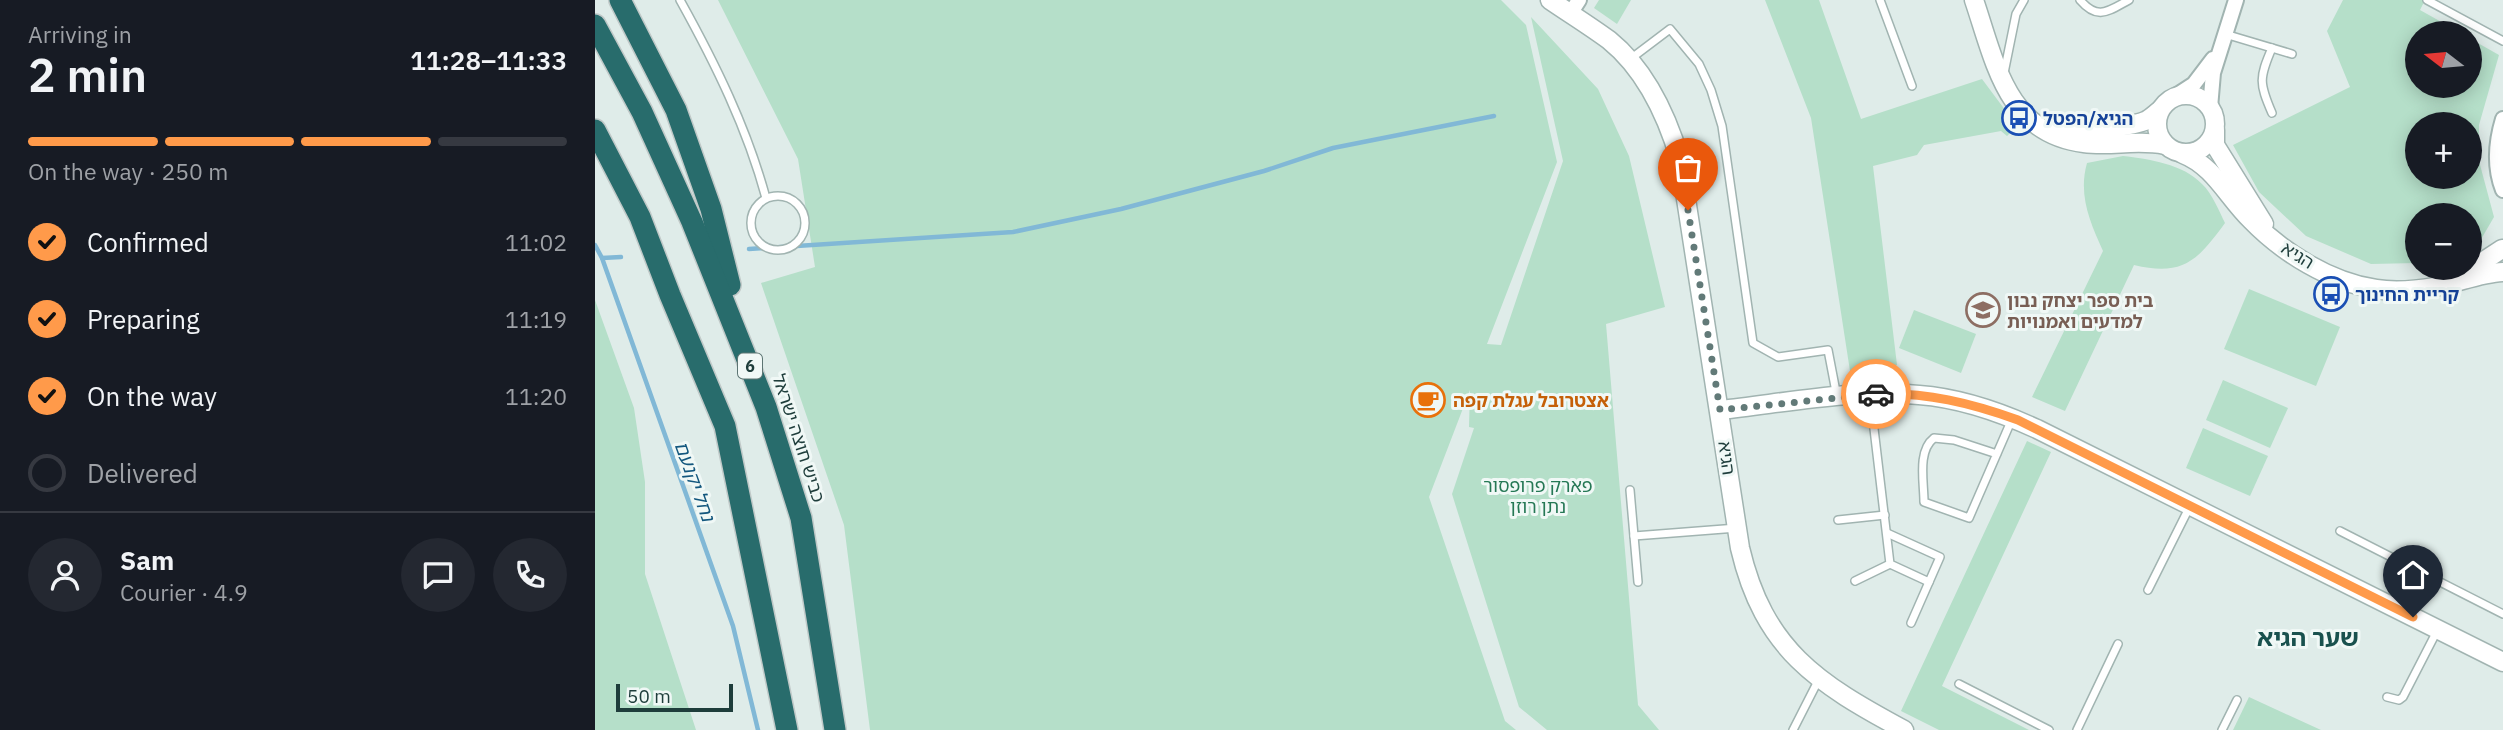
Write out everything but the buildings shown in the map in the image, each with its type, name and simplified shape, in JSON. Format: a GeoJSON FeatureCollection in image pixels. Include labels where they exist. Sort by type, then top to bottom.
{"type":"FeatureCollection","features":[{"type":"Feature","properties":{"kind":"highway"},"geometry":{"type":"LineString","coordinates":[[620,0],[676,110],[711,209],[748,358]]}},
{"type":"Feature","properties":{"kind":"highway","name":"כביש חוצה ישראל"},"geometry":{"type":"LineString","coordinates":[[595,25],[642,112],[676,185],[766,407],[801,518],[835,730]]}},
{"type":"Feature","properties":{"kind":"highway"},"geometry":{"type":"LineString","coordinates":[[595,130],[640,217],[725,426],[787,730]]}},
{"type":"Feature","properties":{"kind":"street","name":"הגיא"},"geometry":{"type":"LineString","coordinates":[[1550,0],[1575,7],[1610,41],[1657,100],[1671,129],[1680,160],[1744,567],[1767,621],[1790,652],[1819,679],[1854,703],[1905,730]]}},
{"type":"Feature","properties":{"kind":"street"},"geometry":{"type":"LineString","coordinates":[[1975,0],[2003,82],[2016,107],[2049,135],[2087,144],[2145,141],[2165,145],[2183,154],[2200,150],[2207,145],[2215,130],[2210,108],[2210,89],[2236,0]]}},
{"type":"Feature","properties":{"kind":"street"},"geometry":{"type":"LineString","coordinates":[[2037,126],[2065,131],[2145,121],[2194,83],[2210,65],[2223,40]]}},
{"type":"Feature","properties":{"kind":"street"},"geometry":{"type":"LineString","coordinates":[[2174,97],[2198,97],[2210,108]]}},
{"type":"Feature","properties":{"kind":"street"},"geometry":{"type":"LineString","coordinates":[[2159,111],[2157,129],[2165,145]]}},
{"type":"Feature","properties":{"kind":"street"},"geometry":{"type":"LineString","coordinates":[[2503,119],[2497,145],[2498,172],[2503,191]]}},
{"type":"Feature","properties":{"kind":"street","name":"הגיא"},"geometry":{"type":"LineString","coordinates":[[2215,130],[2215,145],[2271,237]]}},
{"type":"Feature","properties":{"kind":"street","name":"הגיא"},"geometry":{"type":"LineString","coordinates":[[2183,154],[2205,166],[2251,220],[2286,251],[2347,282],[2378,290],[2407,290],[2503,272]]}},
{"type":"Feature","properties":{"kind":"street","name":"הגיא"},"geometry":{"type":"LineString","coordinates":[[2449,284],[2503,252]]}},
{"type":"Feature","properties":{"kind":"street"},"geometry":{"type":"LineString","coordinates":[[1720,410],[1870,394],[1940,398],[1979,406],[2012,418],[2503,662]]}},
{"type":"Feature","properties":{"kind":"lane"},"geometry":{"type":"LineString","coordinates":[[680,0],[712,57],[757,162],[766,198]]}},
{"type":"Feature","properties":{"kind":"lane"},"geometry":{"type":"LineString","coordinates":[[1879,0],[1912,86]]}},
{"type":"Feature","properties":{"kind":"lane"},"geometry":{"type":"LineString","coordinates":[[2003,82],[2016,14],[2024,0]]}},
{"type":"Feature","properties":{"kind":"lane"},"geometry":{"type":"LineString","coordinates":[[2080,0],[2096,13],[2125,1]]}},
{"type":"Feature","properties":{"kind":"lane"},"geometry":{"type":"LineString","coordinates":[[2427,0],[2503,41]]}},
{"type":"Feature","properties":{"kind":"lane"},"geometry":{"type":"LineString","coordinates":[[1627,61],[1670,29],[1699,64],[1711,90],[1722,126],[1753,343],[1778,357],[1828,350],[1837,397]]}},
{"type":"Feature","properties":{"kind":"lane"},"geometry":{"type":"LineString","coordinates":[[2223,40],[2292,54]]}},
{"type":"Feature","properties":{"kind":"lane"},"geometry":{"type":"LineString","coordinates":[[2272,48],[2263,68],[2261,88],[2272,113]]}},
{"type":"Feature","properties":{"kind":"lane"},"geometry":{"type":"LineString","coordinates":[[785,196],[794,200],[804,215],[804,232],[800,240],[786,249],[769,249],[761,245],[752,230],[753,212],[766,198],[785,196]]}},
{"type":"Feature","properties":{"kind":"lane"},"geometry":{"type":"LineString","coordinates":[[1870,394],[1891,564]]}},
{"type":"Feature","properties":{"kind":"lane"},"geometry":{"type":"LineString","coordinates":[[1997,454],[1954,440],[1934,438],[1924,451],[1924,502],[1969,518],[1997,454],[2012,418]]}},
{"type":"Feature","properties":{"kind":"lane"},"geometry":{"type":"LineString","coordinates":[[1630,490],[1638,582]]}},
{"type":"Feature","properties":{"kind":"lane"},"geometry":{"type":"LineString","coordinates":[[2148,590],[2190,506]]}},
{"type":"Feature","properties":{"kind":"lane"},"geometry":{"type":"LineString","coordinates":[[1838,520],[1885,515]]}},
{"type":"Feature","properties":{"kind":"lane"},"geometry":{"type":"LineString","coordinates":[[1634,536],[1737,528]]}},
{"type":"Feature","properties":{"kind":"lane"},"geometry":{"type":"LineString","coordinates":[[2340,531],[2503,614]]}},
{"type":"Feature","properties":{"kind":"lane"},"geometry":{"type":"LineString","coordinates":[[1887,533],[1940,558],[1911,623]]}},
{"type":"Feature","properties":{"kind":"lane"},"geometry":{"type":"LineString","coordinates":[[1855,581],[1891,564]]}},
{"type":"Feature","properties":{"kind":"lane"},"geometry":{"type":"LineString","coordinates":[[1891,564],[1929,582]]}},
{"type":"Feature","properties":{"kind":"lane"},"geometry":{"type":"LineString","coordinates":[[2387,696],[2399,699],[2403,697],[2438,629]]}},
{"type":"Feature","properties":{"kind":"lane"},"geometry":{"type":"LineString","coordinates":[[2077,730],[2117,644]]}},
{"type":"Feature","properties":{"kind":"lane"},"geometry":{"type":"LineString","coordinates":[[1793,730],[1819,679]]}},
{"type":"Feature","properties":{"kind":"lane"},"geometry":{"type":"LineString","coordinates":[[1959,684],[2049,730]]}},
{"type":"Feature","properties":{"kind":"lane"},"geometry":{"type":"LineString","coordinates":[[2223,730],[2237,700]]}},
{"type":"Feature","properties":{"kind":"green space","name":"פארק פרופסור נתן רוזן"},"geometry":{"type":"Polygon","coordinates":[[[718,0],[1501,0],[1526,25],[1557,162],[1487,344],[1501,345],[1563,161],[1531,17],[1598,89],[1629,156],[1665,307],[1606,324],[1638,705],[1659,730],[1547,730],[1519,707],[1452,494],[1474,428],[1469,427],[1470,390],[1429,497],[1505,721],[1516,730],[870,730],[844,525],[761,283],[815,267],[798,159],[718,0]]]}},
{"type":"Feature","properties":{"kind":"green space"},"geometry":{"type":"Polygon","coordinates":[[[1599,0],[1631,0],[1617,24],[1594,8],[1599,0]]]}},
{"type":"Feature","properties":{"kind":"green space"},"geometry":{"type":"Polygon","coordinates":[[[1765,0],[1819,0],[1861,119],[1982,79],[2017,126],[2007,136],[2001,131],[1924,145],[1917,155],[1873,166],[1897,365],[1850,371],[1811,118],[1765,0]]]}},
{"type":"Feature","properties":{"kind":"green space"},"geometry":{"type":"Polygon","coordinates":[[[2343,0],[2425,0],[2420,10],[2440,21],[2405,21],[2405,98],[2482,98],[2482,45],[2499,55],[2482,114],[2482,112],[2405,112],[2405,189],[2482,189],[2482,172],[2494,217],[2482,238],[2482,203],[2405,203],[2405,263],[2371,264],[2306,236],[2259,192],[2233,145],[2350,87],[2327,31],[2343,0]]]}},
{"type":"Feature","properties":{"kind":"green space"},"geometry":{"type":"Polygon","coordinates":[[[2123,156],[2176,167],[2194,177],[2209,192],[2225,223],[2206,247],[2188,262],[2165,269],[2134,265],[2065,411],[2032,397],[2103,251],[2090,219],[2085,197],[2087,163],[2123,156]]]}},
{"type":"Feature","properties":{"kind":"green space"},"geometry":{"type":"Polygon","coordinates":[[[2249,289],[2340,327],[2316,386],[2224,349],[2249,289]]]}},
{"type":"Feature","properties":{"kind":"green space"},"geometry":{"type":"Polygon","coordinates":[[[595,300],[634,408],[645,482],[645,574],[696,730],[595,730],[595,300]]]}},
{"type":"Feature","properties":{"kind":"green space"},"geometry":{"type":"Polygon","coordinates":[[[1914,310],[1976,334],[1961,373],[1899,348],[1914,310]]]}},
{"type":"Feature","properties":{"kind":"green space"},"geometry":{"type":"Polygon","coordinates":[[[2223,380],[2288,408],[2270,448],[2206,420],[2223,380]]]}},
{"type":"Feature","properties":{"kind":"green space"},"geometry":{"type":"Polygon","coordinates":[[[2203,428],[2268,456],[2250,496],[2186,468],[2203,428]]]}},
{"type":"Feature","properties":{"kind":"green space"},"geometry":{"type":"Polygon","coordinates":[[[2027,441],[2051,452],[1942,686],[2029,730],[1939,730],[1901,711],[2027,441]]]}},
{"type":"Feature","properties":{"kind":"green space"},"geometry":{"type":"Polygon","coordinates":[[[2249,697],[2321,730],[2233,730],[2249,697]]]}},
{"type":"Feature","properties":{"kind":"waterway"},"geometry":{"type":"LineString","coordinates":[[749,249],[1013,232],[1121,209],[1264,171],[1333,148],[1494,116]]}},
{"type":"Feature","properties":{"kind":"waterway","name":"נחל יקנעם"},"geometry":{"type":"LineString","coordinates":[[595,245],[602,258],[733,626],[758,730]]}},
{"type":"Feature","properties":{"kind":"waterway"},"geometry":{"type":"LineString","coordinates":[[602,258],[621,257]]}},
{"type":"Feature","properties":{"kind":"way so far"},"geometry":{"type":"LineString","coordinates":[[1688,210],[1720,410],[1876,394]]}},
{"type":"Feature","properties":{"kind":"place","name":"הגיא/הפטל"},"geometry":{"type":"Point","coordinates":[2019,118]}},
{"type":"Feature","properties":{"kind":"place","name":"קריית החינוך"},"geometry":{"type":"Point","coordinates":[2331,294]}},
{"type":"Feature","properties":{"kind":"place","name":"בית ספר יצחק נבון למדעים ואמנויות"},"geometry":{"type":"Point","coordinates":[1983,310]}},
{"type":"Feature","properties":{"kind":"place","name":"אצטרובל עגלת קפה"},"geometry":{"type":"Point","coordinates":[1428,400]}},
{"type":"Feature","properties":{"kind":"district","name":"שער הגיא"},"geometry":{"type":"Point","coordinates":[2308,637]}},
{"type":"Feature","properties":{"kind":"route"},"geometry":{"type":"LineString","coordinates":[[1876,394],[1921,395],[1960,401],[2018,420],[2413,617]]}}]}
